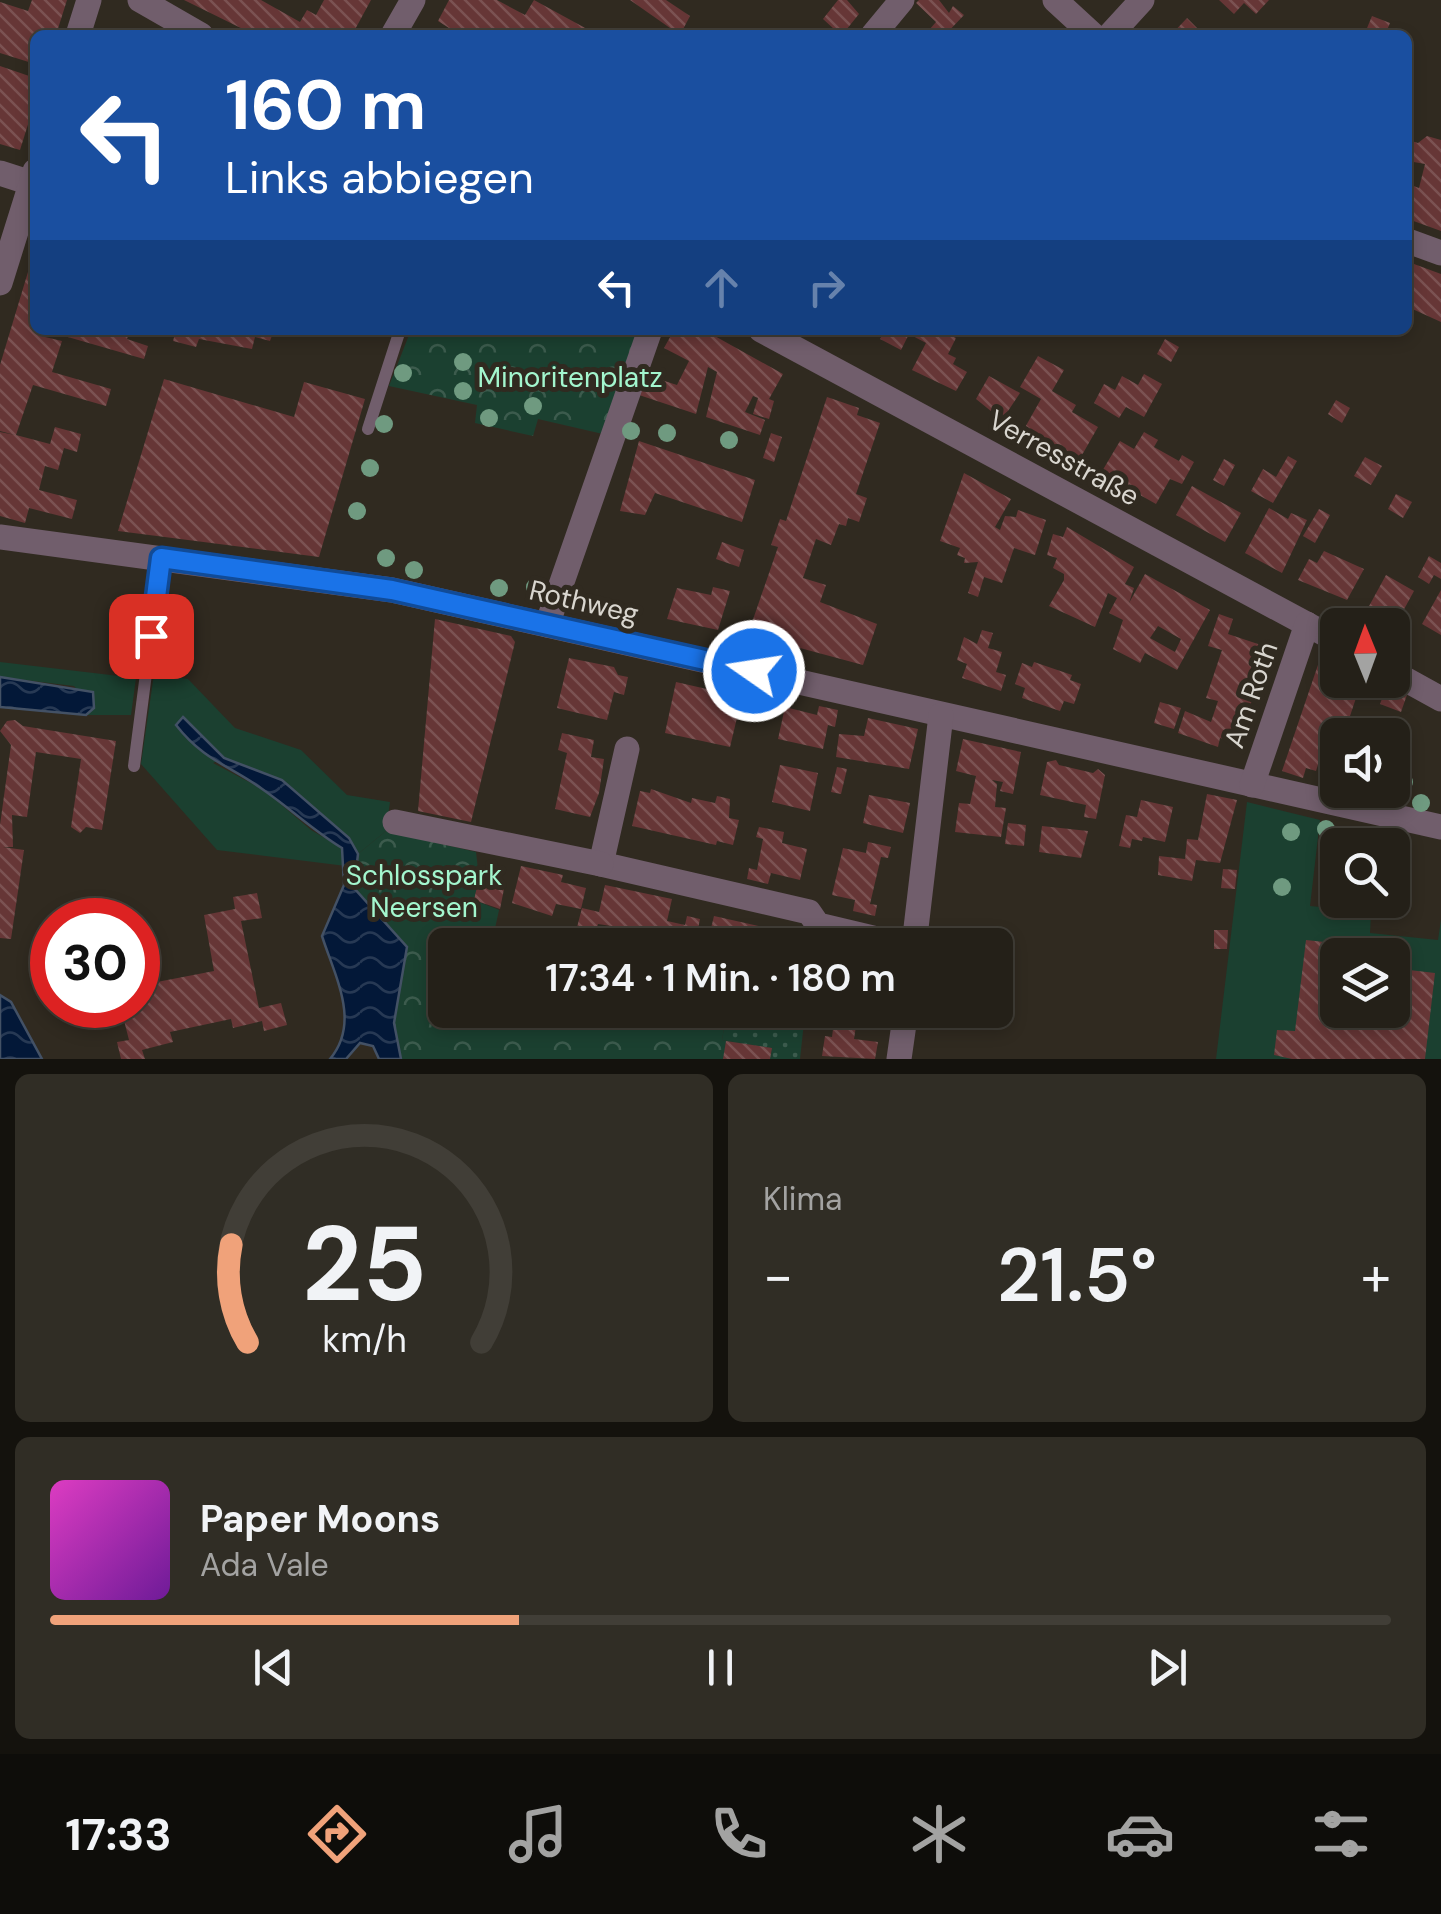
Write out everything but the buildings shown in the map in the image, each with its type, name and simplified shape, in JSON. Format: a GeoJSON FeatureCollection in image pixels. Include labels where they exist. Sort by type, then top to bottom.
{"type":"FeatureCollection","features":[{"type":"Feature","properties":{"kind":"street"},"geometry":{"type":"LineString","coordinates":[[80,30],[89,0]]}},
{"type":"Feature","properties":{"kind":"street"},"geometry":{"type":"LineString","coordinates":[[140,0],[192,30]]}},
{"type":"Feature","properties":{"kind":"street"},"geometry":{"type":"LineString","coordinates":[[396,30],[413,0]]}},
{"type":"Feature","properties":{"kind":"street"},"geometry":{"type":"LineString","coordinates":[[877,30],[902,0]]}},
{"type":"Feature","properties":{"kind":"street"},"geometry":{"type":"LineString","coordinates":[[1056,0],[1088,30]]}},
{"type":"Feature","properties":{"kind":"street"},"geometry":{"type":"LineString","coordinates":[[1115,30],[1142,0]]}},
{"type":"Feature","properties":{"kind":"street"},"geometry":{"type":"LineString","coordinates":[[0,173],[30,177]]}},
{"type":"Feature","properties":{"kind":"street"},"geometry":{"type":"LineString","coordinates":[[0,284],[30,187]]}},
{"type":"Feature","properties":{"kind":"street"},"geometry":{"type":"LineString","coordinates":[[1412,242],[1441,253]]}},
{"type":"Feature","properties":{"kind":"street"},"geometry":{"type":"LineString","coordinates":[[547,625],[648,335]]}},
{"type":"Feature","properties":{"kind":"street","name":"Verresstraße"},"geometry":{"type":"LineString","coordinates":[[770,335],[1320,632]]}},
{"type":"Feature","properties":{"kind":"street","name":"Rothweg"},"geometry":{"type":"LineString","coordinates":[[0,537],[360,584],[1441,826]]}},
{"type":"Feature","properties":{"kind":"street","name":"Am Roth"},"geometry":{"type":"LineString","coordinates":[[1252,785],[1307,624]]}},
{"type":"Feature","properties":{"kind":"street"},"geometry":{"type":"LineString","coordinates":[[1410,682],[1441,699]]}},
{"type":"Feature","properties":{"kind":"street"},"geometry":{"type":"LineString","coordinates":[[916,928],[941,714]]}},
{"type":"Feature","properties":{"kind":"street"},"geometry":{"type":"LineString","coordinates":[[601,864],[626,749]]}},
{"type":"Feature","properties":{"kind":"street"},"geometry":{"type":"LineString","coordinates":[[396,822],[809,912],[818,925],[831,928]]}},
{"type":"Feature","properties":{"kind":"street"},"geometry":{"type":"LineString","coordinates":[[899,1059],[903,1028]]}},
{"type":"Feature","properties":{"kind":"lane"},"geometry":{"type":"LineString","coordinates":[[368,429],[398,335]]}},
{"type":"Feature","properties":{"kind":"lane"},"geometry":{"type":"LineString","coordinates":[[134,766],[161,558]]}},
{"type":"Feature","properties":{"kind":"green space","name":"Minoritenplatz"},"geometry":{"type":"Polygon","coordinates":[[[409,335],[636,335],[603,434],[538,419],[533,436],[475,423],[477,405],[389,386],[409,335]]]}},
{"type":"Feature","properties":{"kind":"green space"},"geometry":{"type":"Polygon","coordinates":[[[0,662],[136,678],[131,715],[86,715],[94,708],[74,686],[0,677],[0,662]]]}},
{"type":"Feature","properties":{"kind":"green space"},"geometry":{"type":"Polygon","coordinates":[[[154,674],[188,679],[235,728],[301,750],[347,795],[390,802],[386,831],[358,854],[349,838],[282,780],[224,758],[213,763],[264,790],[311,830],[342,848],[346,866],[217,850],[141,764],[154,674]]]}},
{"type":"Feature","properties":{"kind":"green space"},"geometry":{"type":"Polygon","coordinates":[[[1247,802],[1320,820],[1310,906],[1320,907],[1320,918],[1371,918],[1370,933],[1438,940],[1441,920],[1441,1059],[1216,1059],[1247,802]]]}},
{"type":"Feature","properties":{"kind":"green space","name":"Schlosspark Neersen"},"geometry":{"type":"Polygon","coordinates":[[[386,831],[476,852],[479,878],[474,900],[499,910],[495,928],[428,928],[428,1028],[724,1028],[722,1040],[772,1048],[771,1059],[401,1059],[394,1023],[407,947],[354,887],[358,854],[386,831]]]}},
{"type":"Feature","properties":{"kind":"green space"},"geometry":{"type":"Polygon","coordinates":[[[724,1028],[803,1028],[800,1059],[771,1059],[772,1048],[722,1040],[724,1028]]]}},
{"type":"Feature","properties":{"kind":"water"},"geometry":{"type":"Polygon","coordinates":[[[0,677],[93,692],[94,708],[86,715],[0,707],[0,677]]]}},
{"type":"Feature","properties":{"kind":"water"},"geometry":{"type":"Polygon","coordinates":[[[183,717],[224,758],[282,780],[349,838],[358,854],[354,888],[407,947],[394,1023],[401,1059],[379,1059],[373,1046],[360,1043],[346,1059],[330,1059],[339,1045],[345,1015],[322,936],[344,885],[342,848],[197,747],[176,725],[183,717]]]}},
{"type":"Feature","properties":{"kind":"water"},"geometry":{"type":"Polygon","coordinates":[[[0,995],[11,1002],[42,1059],[0,1059],[0,995]]]}},
{"type":"Feature","properties":{"kind":"route"},"geometry":{"type":"LineString","coordinates":[[151,636],[161,558],[300,574],[392,590],[754,671]]}}]}
